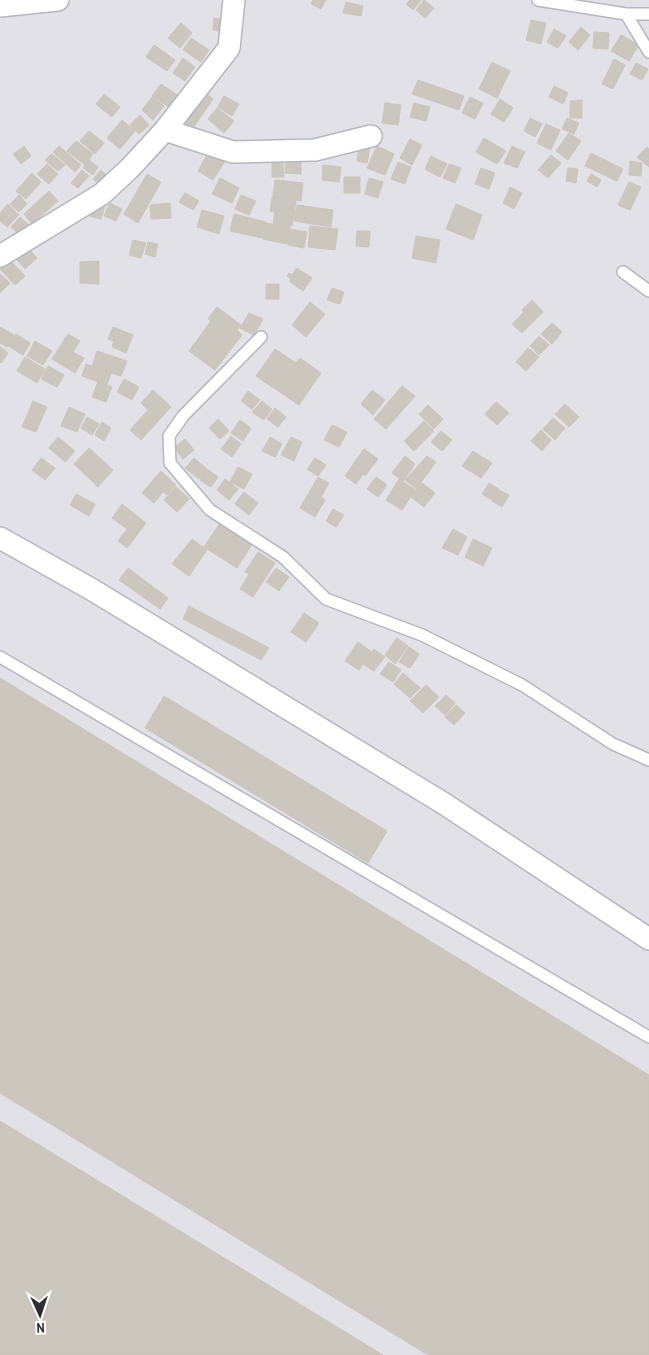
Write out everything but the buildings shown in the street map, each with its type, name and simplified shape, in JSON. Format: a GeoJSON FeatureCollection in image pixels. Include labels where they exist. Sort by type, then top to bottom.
{"type":"FeatureCollection","features":[{"type":"Feature","properties":{"kind":"street"},"geometry":{"type":"LineString","coordinates":[[0,6],[58,0]]}},
{"type":"Feature","properties":{"kind":"street"},"geometry":{"type":"LineString","coordinates":[[0,256],[102,194],[130,168],[165,130],[229,48],[234,0]]}},
{"type":"Feature","properties":{"kind":"street"},"geometry":{"type":"LineString","coordinates":[[165,130],[232,152],[315,150],[371,136]]}},
{"type":"Feature","properties":{"kind":"street"},"geometry":{"type":"LineString","coordinates":[[0,538],[91,589],[443,803],[649,939]]}},
{"type":"Feature","properties":{"kind":"lane"},"geometry":{"type":"LineString","coordinates":[[538,0],[626,14],[649,14]]}},
{"type":"Feature","properties":{"kind":"lane"},"geometry":{"type":"LineString","coordinates":[[626,14],[649,52]]}},
{"type":"Feature","properties":{"kind":"lane"},"geometry":{"type":"LineString","coordinates":[[623,272],[649,291]]}},
{"type":"Feature","properties":{"kind":"lane"},"geometry":{"type":"LineString","coordinates":[[261,337],[183,416],[169,436],[170,463],[210,510],[283,557],[326,599],[422,635],[522,685],[614,744],[649,760]]}},
{"type":"Feature","properties":{"kind":"lane"},"geometry":{"type":"LineString","coordinates":[[0,657],[649,1037]]}},
{"type":"Feature","properties":{"kind":"shaded area"},"geometry":{"type":"Polygon","coordinates":[[[0,0],[649,0],[649,1355],[0,1355],[0,0]]]}}]}
